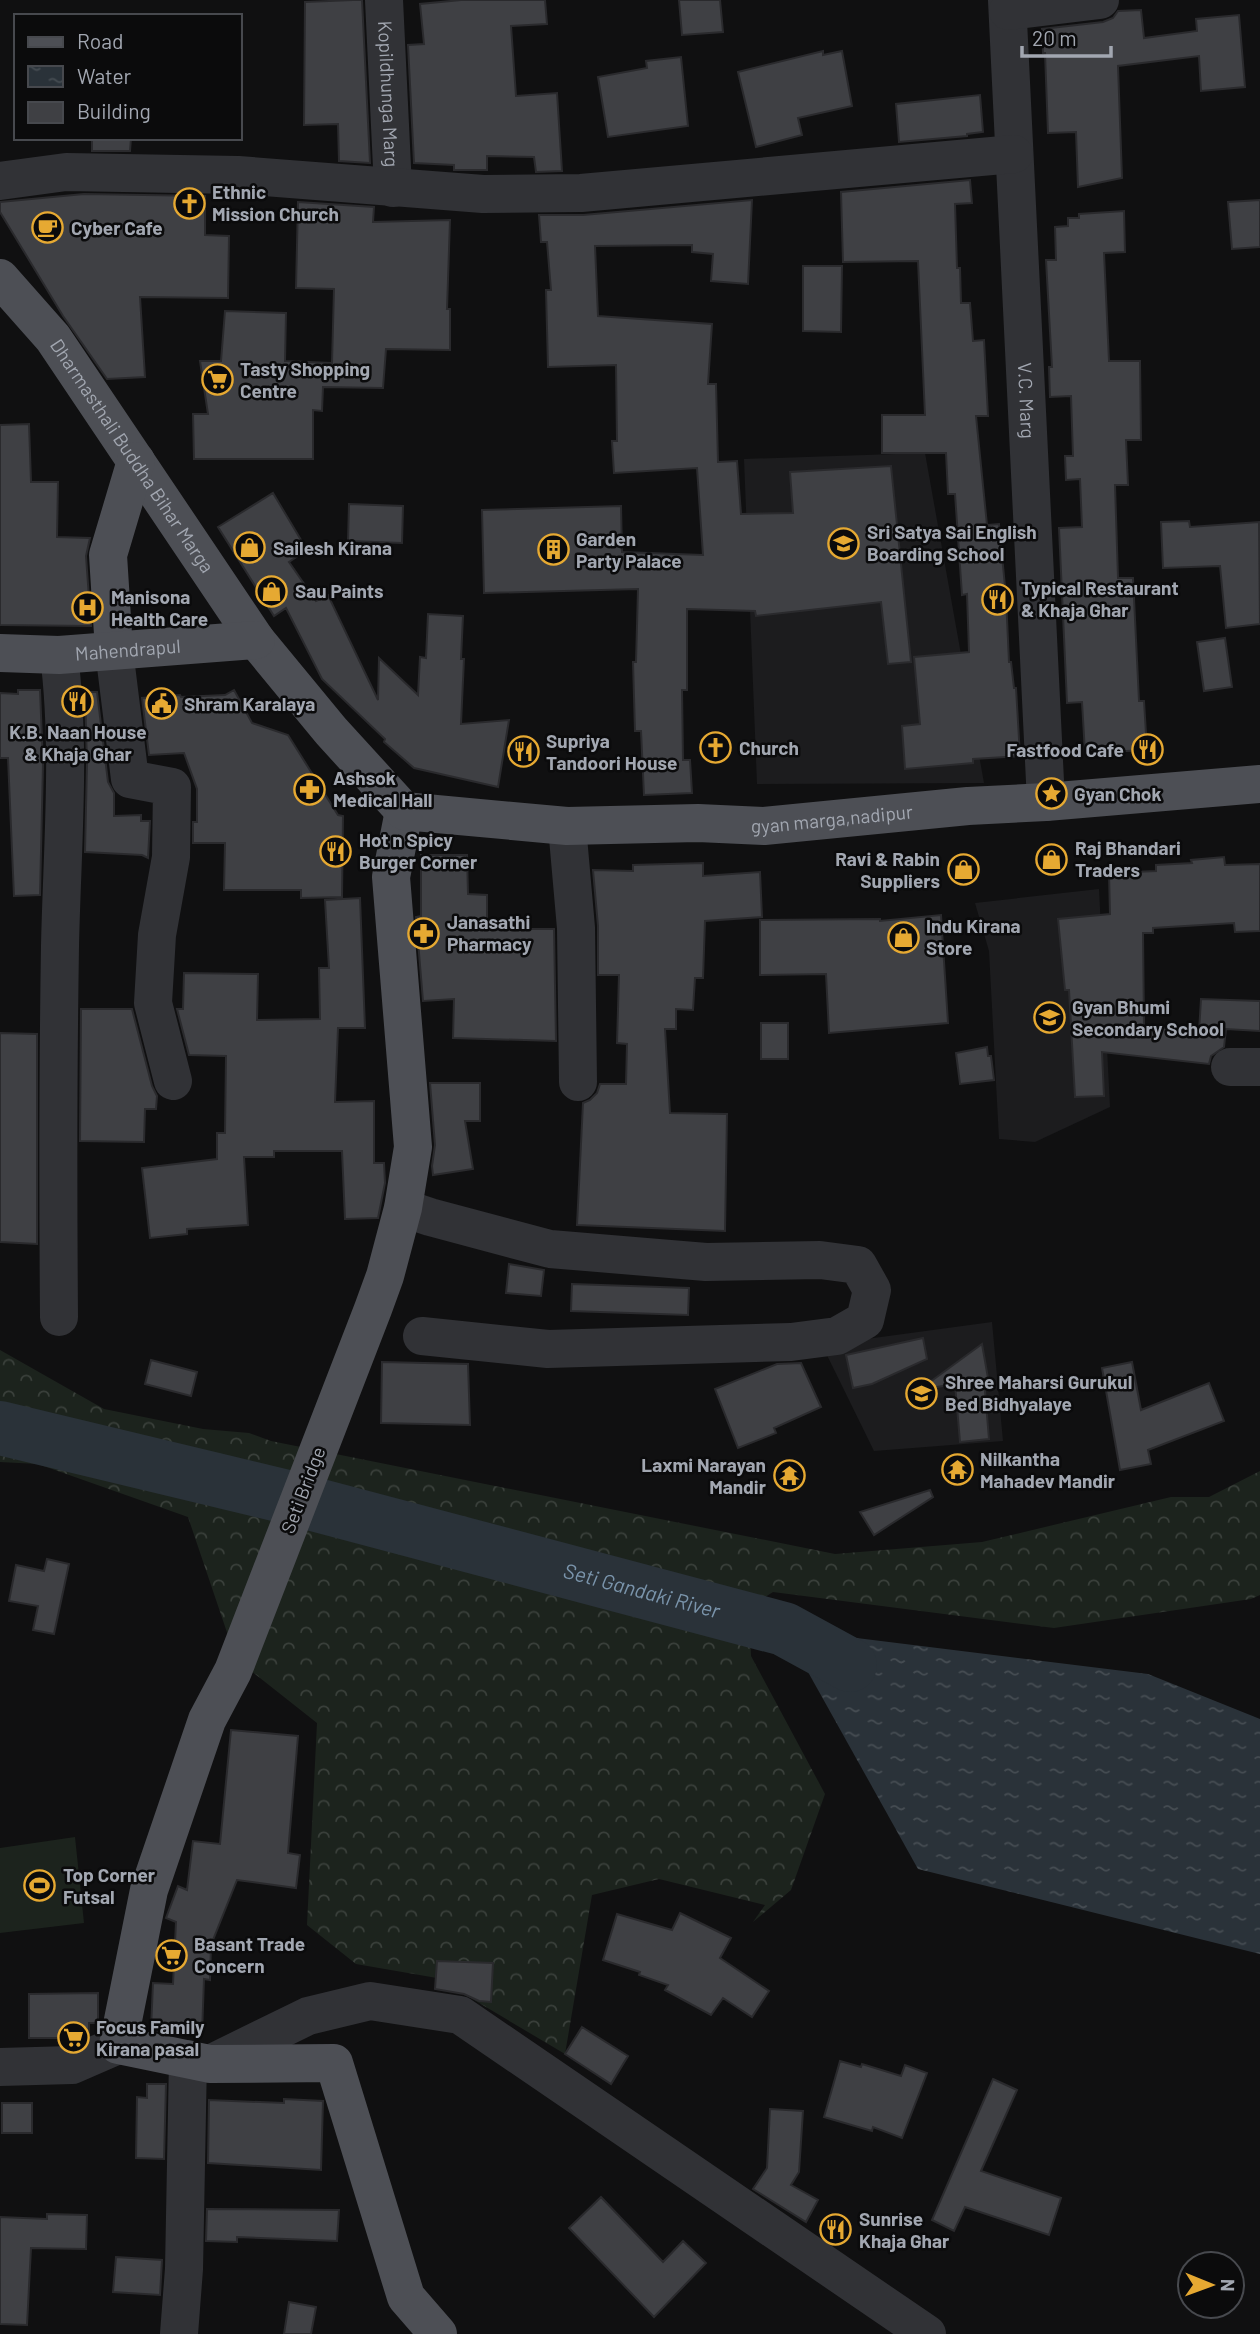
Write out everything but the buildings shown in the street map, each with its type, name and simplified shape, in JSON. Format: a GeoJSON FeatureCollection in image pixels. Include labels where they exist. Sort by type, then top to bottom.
{"type":"FeatureCollection","features":[{"type":"Feature","properties":{"kind":"main road","name":"Dharmasthali Buddha Bihar Marga"},"geometry":{"type":"LineString","coordinates":[[0,278],[53,338],[256,640],[331,731],[404,811]]}},
{"type":"Feature","properties":{"kind":"main road"},"geometry":{"type":"LineString","coordinates":[[114,650],[108,555],[136,461]]}},
{"type":"Feature","properties":{"kind":"main road","name":"Mahendrapul"},"geometry":{"type":"LineString","coordinates":[[0,653],[59,655],[256,640]]}},
{"type":"Feature","properties":{"kind":"main road","name":"gyan marga,nadipur"},"geometry":{"type":"LineString","coordinates":[[404,811],[567,826],[698,823],[764,827],[968,806],[1260,784]]}},
{"type":"Feature","properties":{"kind":"main road","name":"Seti Bridge"},"geometry":{"type":"LineString","coordinates":[[118,2045],[149,1890],[207,1720],[233,1671],[373,1309],[385,1276],[403,1208],[413,1147],[391,877],[404,811]]}},
{"type":"Feature","properties":{"kind":"main road"},"geometry":{"type":"LineString","coordinates":[[118,2045],[199,2062],[334,2063],[406,2297],[438,2334]]}},
{"type":"Feature","properties":{"kind":"street","name":"Kopildhunga Marg"},"geometry":{"type":"LineString","coordinates":[[384,0],[393,188]]}},
{"type":"Feature","properties":{"kind":"street"},"geometry":{"type":"LineString","coordinates":[[1007,6],[1100,0]]}},
{"type":"Feature","properties":{"kind":"street","name":"V.C. Marg"},"geometry":{"type":"LineString","coordinates":[[1007,6],[1046,802]]}},
{"type":"Feature","properties":{"kind":"street"},"geometry":{"type":"LineString","coordinates":[[0,181],[66,172],[187,174],[238,175],[483,194],[581,192],[1014,154]]}},
{"type":"Feature","properties":{"kind":"street"},"geometry":{"type":"LineString","coordinates":[[114,650],[130,779],[172,788],[171,857],[157,935],[153,1003],[173,1081]]}},
{"type":"Feature","properties":{"kind":"street"},"geometry":{"type":"LineString","coordinates":[[59,655],[63,688],[64,781],[58,1151],[59,1317]]}},
{"type":"Feature","properties":{"kind":"street"},"geometry":{"type":"LineString","coordinates":[[567,826],[576,929],[578,1082]]}},
{"type":"Feature","properties":{"kind":"street"},"geometry":{"type":"LineString","coordinates":[[403,1208],[550,1249],[706,1262],[820,1260],[858,1265],[872,1290],[865,1320],[837,1336],[790,1342],[548,1349],[422,1336]]}},
{"type":"Feature","properties":{"kind":"street"},"geometry":{"type":"LineString","coordinates":[[179,2334],[199,2062],[308,2016],[369,2001],[460,2015],[928,2334]]}},
{"type":"Feature","properties":{"kind":"street"},"geometry":{"type":"LineString","coordinates":[[0,2067],[72,2065],[118,2045]]}},
{"type":"Feature","properties":{"kind":"shaded area","name":"Sri Satya Sai English Boarding School"},"geometry":{"type":"Polygon","coordinates":[[[925,453],[984,783],[757,784],[744,459],[925,453]]]}},
{"type":"Feature","properties":{"kind":"shaded area","name":"Gyan Bhumi Secondary School"},"geometry":{"type":"Polygon","coordinates":[[[1099,889],[1110,1107],[1035,1142],[999,1139],[989,951],[975,903],[1099,889]]]}},
{"type":"Feature","properties":{"kind":"shaded area","name":"Shree Maharsi Gurukul Bed Bidhyalaye"},"geometry":{"type":"Polygon","coordinates":[[[992,1322],[1003,1441],[874,1451],[822,1345],[992,1322]]]}},
{"type":"Feature","properties":{"kind":"green space"},"geometry":{"type":"Polygon","coordinates":[[[0,1350],[104,1409],[203,1429],[249,1433],[271,1441],[835,1554],[982,1542],[1171,1497],[1209,1497],[1260,1471],[1260,1595],[1251,1599],[1054,1628],[773,1592],[749,1607],[751,1656],[825,1794],[791,1890],[753,1922],[765,1905],[659,1879],[592,1895],[565,2054],[437,1978],[356,1964],[307,1925],[317,1723],[236,1659],[188,1517],[38,1464],[0,1462],[0,1350]]]}},
{"type":"Feature","properties":{"kind":"green space","name":"Top Corner Futsal"},"geometry":{"type":"Polygon","coordinates":[[[75,1837],[84,1923],[0,1933],[0,1848],[75,1837]]]}},
{"type":"Feature","properties":{"kind":"water"},"geometry":{"type":"Polygon","coordinates":[[[784,1629],[1148,1674],[1260,1719],[1260,1954],[918,1869],[784,1629]]]}},
{"type":"Feature","properties":{"kind":"waterway","name":"Seti Gandaki River"},"geometry":{"type":"LineString","coordinates":[[0,1428],[283,1496],[784,1629],[850,1665]]}},
{"type":"Feature","properties":{"kind":"place","name":"Ethnic Mission Church"},"geometry":{"type":"Point","coordinates":[189,203]}},
{"type":"Feature","properties":{"kind":"place","name":"Cyber Cafe"},"geometry":{"type":"Point","coordinates":[48,228]}},
{"type":"Feature","properties":{"kind":"place","name":"Tasty Shopping Centre"},"geometry":{"type":"Point","coordinates":[217,380]}},
{"type":"Feature","properties":{"kind":"place","name":"Sri Satya Sai English Boarding School"},"geometry":{"type":"Point","coordinates":[844,543]}},
{"type":"Feature","properties":{"kind":"place","name":"Sailesh Kirana"},"geometry":{"type":"Point","coordinates":[250,548]}},
{"type":"Feature","properties":{"kind":"place","name":"Garden Party Palace"},"geometry":{"type":"Point","coordinates":[553,550]}},
{"type":"Feature","properties":{"kind":"place","name":"Sau Paints"},"geometry":{"type":"Point","coordinates":[272,591]}},
{"type":"Feature","properties":{"kind":"place","name":"Typical Restaurant & Khaja Ghar"},"geometry":{"type":"Point","coordinates":[998,599]}},
{"type":"Feature","properties":{"kind":"place","name":"Manisona Health Care"},"geometry":{"type":"Point","coordinates":[88,608]}},
{"type":"Feature","properties":{"kind":"place","name":"K.B. Naan House & Khaja Ghar"},"geometry":{"type":"Point","coordinates":[78,701]}},
{"type":"Feature","properties":{"kind":"place","name":"Shram Karalaya"},"geometry":{"type":"Point","coordinates":[161,704]}},
{"type":"Feature","properties":{"kind":"place","name":"Church"},"geometry":{"type":"Point","coordinates":[716,748]}},
{"type":"Feature","properties":{"kind":"place","name":"Fastfood Cafe"},"geometry":{"type":"Point","coordinates":[1147,750]}},
{"type":"Feature","properties":{"kind":"place","name":"Supriya Tandoori House"},"geometry":{"type":"Point","coordinates":[523,752]}},
{"type":"Feature","properties":{"kind":"place","name":"Ashsok Medical Hall"},"geometry":{"type":"Point","coordinates":[310,789]}},
{"type":"Feature","properties":{"kind":"place","name":"Gyan Chok"},"geometry":{"type":"Point","coordinates":[1051,794]}},
{"type":"Feature","properties":{"kind":"place","name":"Hot n Spicy Burger Corner"},"geometry":{"type":"Point","coordinates":[336,851]}},
{"type":"Feature","properties":{"kind":"place","name":"Raj Bhandari Traders"},"geometry":{"type":"Point","coordinates":[1052,859]}},
{"type":"Feature","properties":{"kind":"place","name":"Ravi & Rabin Suppliers"},"geometry":{"type":"Point","coordinates":[963,870]}},
{"type":"Feature","properties":{"kind":"place","name":"Janasathi Pharmacy"},"geometry":{"type":"Point","coordinates":[424,933]}},
{"type":"Feature","properties":{"kind":"place","name":"Indu Kirana Store"},"geometry":{"type":"Point","coordinates":[903,937]}},
{"type":"Feature","properties":{"kind":"place","name":"Gyan Bhumi Secondary School"},"geometry":{"type":"Point","coordinates":[1049,1018]}},
{"type":"Feature","properties":{"kind":"place","name":"Shree Maharsi Gurukul Bed Bidhyalaye"},"geometry":{"type":"Point","coordinates":[922,1393]}},
{"type":"Feature","properties":{"kind":"place","name":"Nilkantha Mahadev Mandir"},"geometry":{"type":"Point","coordinates":[957,1470]}},
{"type":"Feature","properties":{"kind":"place","name":"Laxmi Narayan Mandir"},"geometry":{"type":"Point","coordinates":[789,1476]}},
{"type":"Feature","properties":{"kind":"place","name":"Top Corner Futsal"},"geometry":{"type":"Point","coordinates":[40,1886]}},
{"type":"Feature","properties":{"kind":"place","name":"Basant Trade Concern"},"geometry":{"type":"Point","coordinates":[171,1955]}},
{"type":"Feature","properties":{"kind":"place","name":"Focus Family Kirana pasal"},"geometry":{"type":"Point","coordinates":[73,2038]}},
{"type":"Feature","properties":{"kind":"place","name":"Sunrise Khaja Ghar"},"geometry":{"type":"Point","coordinates":[836,2230]}}]}
